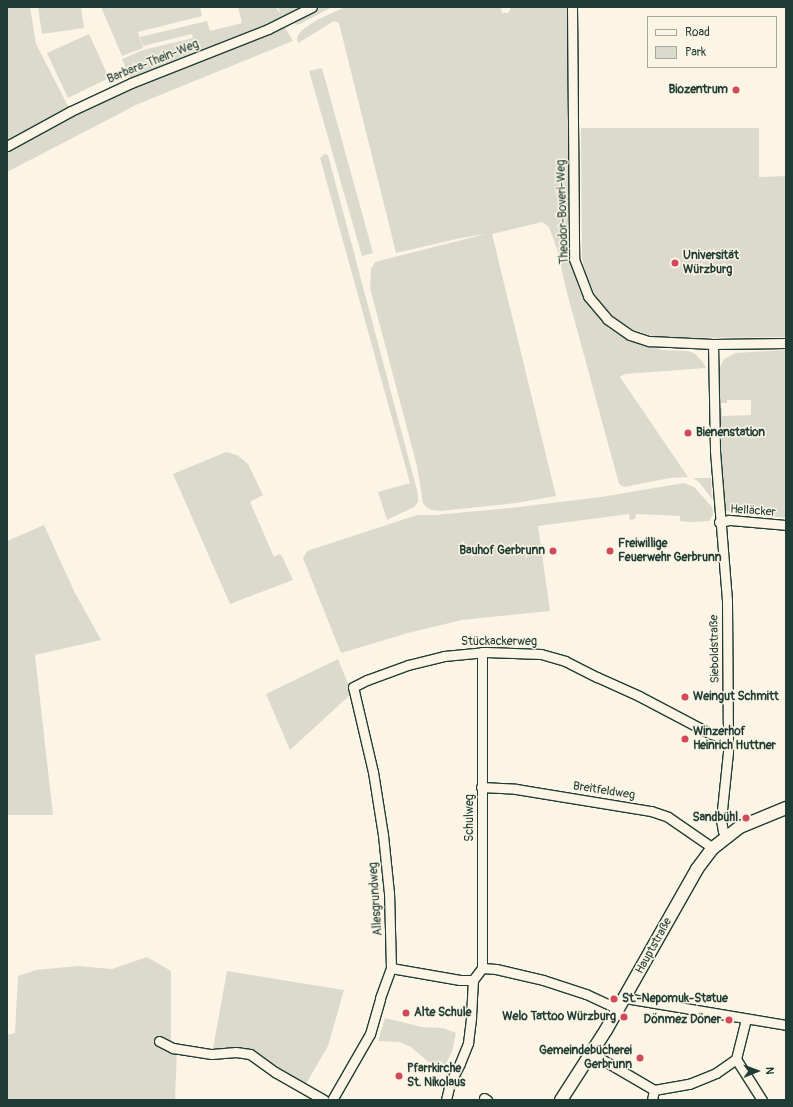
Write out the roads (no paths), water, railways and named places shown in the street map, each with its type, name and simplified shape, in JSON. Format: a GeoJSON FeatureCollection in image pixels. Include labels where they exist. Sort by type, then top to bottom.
{"type":"FeatureCollection","features":[{"type":"Feature","properties":{"kind":"street","name":"Barbara-Thein-Weg"},"geometry":{"type":"LineString","coordinates":[[7,146],[71,111],[131,83],[268,29],[312,7]]}},
{"type":"Feature","properties":{"kind":"street","name":"Theodor-Boveri-Weg"},"geometry":{"type":"LineString","coordinates":[[572,7],[574,259],[588,296],[607,319],[630,335],[649,341],[664,343],[713,344],[786,343]]}},
{"type":"Feature","properties":{"kind":"street","name":"Sieboldstraße"},"geometry":{"type":"LineString","coordinates":[[713,344],[713,414],[719,522],[727,601],[728,752],[721,820],[723,831],[727,836]]}},
{"type":"Feature","properties":{"kind":"street","name":"Helläcker"},"geometry":{"type":"LineString","coordinates":[[719,522],[729,520],[786,525]]}},
{"type":"Feature","properties":{"kind":"street","name":"Stückackerweg"},"geometry":{"type":"LineString","coordinates":[[352,687],[408,665],[444,656],[482,652],[541,654],[565,661],[597,678],[639,696],[711,734],[727,739]]}},
{"type":"Feature","properties":{"kind":"street","name":"Schulweg"},"geometry":{"type":"LineString","coordinates":[[482,652],[482,968]]}},
{"type":"Feature","properties":{"kind":"street","name":"Allesgrundweg"},"geometry":{"type":"LineString","coordinates":[[332,1100],[370,1034],[380,998],[391,968],[389,893],[383,835],[373,772],[352,687]]}},
{"type":"Feature","properties":{"kind":"street","name":"Breitfeldweg"},"geometry":{"type":"LineString","coordinates":[[481,787],[516,789],[651,811],[668,817],[713,848]]}},
{"type":"Feature","properties":{"kind":"street","name":"Hauptstraße"},"geometry":{"type":"LineString","coordinates":[[561,1100],[618,1010],[697,869],[713,848],[740,827],[786,808]]}},
{"type":"Feature","properties":{"kind":"street"},"geometry":{"type":"LineString","coordinates":[[391,968],[460,980],[473,980]]}},
{"type":"Feature","properties":{"kind":"street"},"geometry":{"type":"LineString","coordinates":[[446,1100],[450,1083],[468,1043],[473,980],[482,968],[496,969],[543,980],[586,994],[618,1010]]}},
{"type":"Feature","properties":{"kind":"street"},"geometry":{"type":"LineString","coordinates":[[625,998],[786,1025]]}},
{"type":"Feature","properties":{"kind":"street"},"geometry":{"type":"LineString","coordinates":[[591,1053],[654,1090],[689,1084],[716,1074],[736,1059],[746,1019]]}},
{"type":"Feature","properties":{"kind":"street"},"geometry":{"type":"LineString","coordinates":[[159,1042],[173,1048],[205,1053],[250,1054],[275,1072],[324,1100]]}},
{"type":"Feature","properties":{"kind":"street"},"geometry":{"type":"LineString","coordinates":[[736,1059],[762,1100]]}},
{"type":"Feature","properties":{"kind":"street"},"geometry":{"type":"LineString","coordinates":[[652,1100],[654,1090]]}},
{"type":"Feature","properties":{"kind":"place","name":"Biozentrum"},"geometry":{"type":"Point","coordinates":[736,90]}},
{"type":"Feature","properties":{"kind":"place","name":"Universität Würzburg"},"geometry":{"type":"Point","coordinates":[675,263]}},
{"type":"Feature","properties":{"kind":"place","name":"Bienenstation"},"geometry":{"type":"Point","coordinates":[688,433]}},
{"type":"Feature","properties":{"kind":"place","name":"Bauhof Gerbrunn"},"geometry":{"type":"Point","coordinates":[553,551]}},
{"type":"Feature","properties":{"kind":"place","name":"Freiwillige Feuerwehr Gerbrunn"},"geometry":{"type":"Point","coordinates":[610,551]}},
{"type":"Feature","properties":{"kind":"place","name":"Weingut Schmitt"},"geometry":{"type":"Point","coordinates":[685,697]}},
{"type":"Feature","properties":{"kind":"place","name":"Winzerhof Heinrich Huttner"},"geometry":{"type":"Point","coordinates":[685,739]}},
{"type":"Feature","properties":{"kind":"place","name":"Sandbühl"},"geometry":{"type":"Point","coordinates":[746,818]}},
{"type":"Feature","properties":{"kind":"place","name":"St.-Nepomuk-Statue"},"geometry":{"type":"Point","coordinates":[614,999]}},
{"type":"Feature","properties":{"kind":"place","name":"Alte Schule"},"geometry":{"type":"Point","coordinates":[406,1013]}},
{"type":"Feature","properties":{"kind":"place","name":"Welo Tattoo Würzburg"},"geometry":{"type":"Point","coordinates":[624,1017]}},
{"type":"Feature","properties":{"kind":"place","name":"Dönmez Döner"},"geometry":{"type":"Point","coordinates":[729,1020]}},
{"type":"Feature","properties":{"kind":"place","name":"Gemeindebücherei Gerbrunn"},"geometry":{"type":"Point","coordinates":[640,1058]}},
{"type":"Feature","properties":{"kind":"place","name":"Pfarrkirche St. Nikolaus"},"geometry":{"type":"Point","coordinates":[399,1076]}}]}
